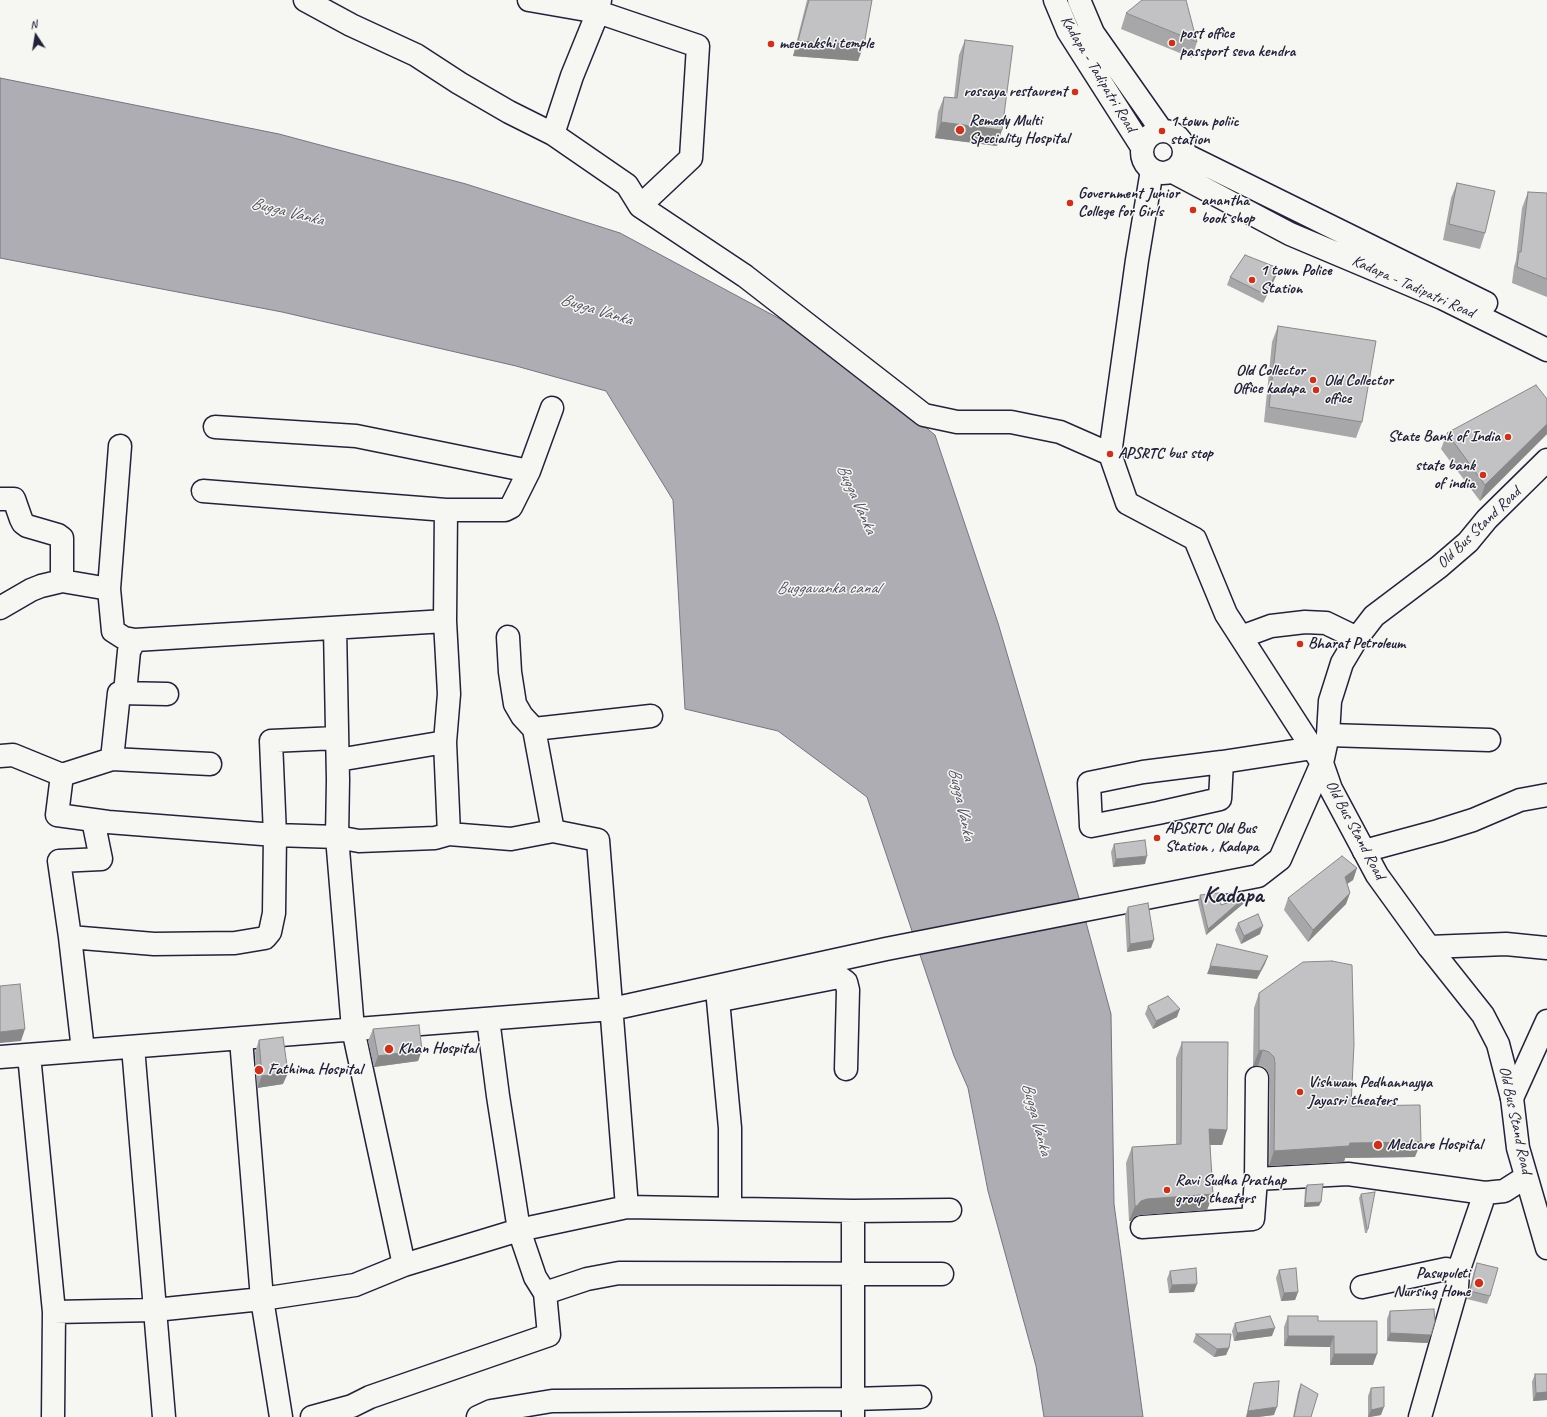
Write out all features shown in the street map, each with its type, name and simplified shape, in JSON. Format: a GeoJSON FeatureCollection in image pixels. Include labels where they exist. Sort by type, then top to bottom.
{"type":"FeatureCollection","features":[{"type":"Feature","properties":{"kind":"street"},"geometry":{"type":"LineString","coordinates":[[305,0],[351,25],[416,55],[459,83],[509,112],[553,134],[627,185],[640,206],[745,276],[924,416],[957,422],[1011,422],[1060,432],[1110,454]]}},
{"type":"Feature","properties":{"kind":"street"},"geometry":{"type":"LineString","coordinates":[[528,0],[599,6],[698,46],[691,158],[640,206]]}},
{"type":"Feature","properties":{"kind":"street","name":"Kadapa - Tadipatri Road"},"geometry":{"type":"LineString","coordinates":[[1054,0],[1068,31],[1142,147]]}},
{"type":"Feature","properties":{"kind":"street","name":"Kadapa - Tadipatri Road"},"geometry":{"type":"LineString","coordinates":[[1079,0],[1093,33],[1162,131]]}},
{"type":"Feature","properties":{"kind":"street"},"geometry":{"type":"LineString","coordinates":[[553,134],[572,76],[599,6]]}},
{"type":"Feature","properties":{"kind":"street"},"geometry":{"type":"LineString","coordinates":[[1164,167],[1147,166],[1143,160],[1142,147],[1149,136],[1156,132],[1162,131],[1176,135],[1181,140],[1183,147],[1164,167],[1133,286],[1110,454],[1127,503],[1195,539],[1226,614],[1321,748]]}},
{"type":"Feature","properties":{"kind":"street","name":"Kadapa - Tadipatri Road"},"geometry":{"type":"LineString","coordinates":[[1164,167],[1451,285],[1547,335]]}},
{"type":"Feature","properties":{"kind":"street","name":"Kadapa - Tadipatri Road"},"geometry":{"type":"LineString","coordinates":[[1164,167],[1290,234],[1442,298],[1547,350]]}},
{"type":"Feature","properties":{"kind":"street"},"geometry":{"type":"LineString","coordinates":[[203,491],[446,510],[509,509],[513,504],[529,471],[552,408]]}},
{"type":"Feature","properties":{"kind":"street"},"geometry":{"type":"LineString","coordinates":[[215,427],[356,436],[529,471]]}},
{"type":"Feature","properties":{"kind":"street"},"geometry":{"type":"LineString","coordinates":[[120,446],[108,589],[113,631],[124,638],[135,640],[445,622]]}},
{"type":"Feature","properties":{"kind":"street","name":"Old Bus Stand Road"},"geometry":{"type":"LineString","coordinates":[[1547,460],[1487,519],[1468,542],[1439,567],[1374,616],[1357,638],[1342,663],[1330,701],[1321,748],[1332,789],[1377,875],[1429,946],[1483,1015],[1498,1044],[1512,1098],[1518,1148],[1547,1248]]}},
{"type":"Feature","properties":{"kind":"street"},"geometry":{"type":"LineString","coordinates":[[0,499],[14,499],[23,523],[28,526],[58,535],[62,538],[62,581]]}},
{"type":"Feature","properties":{"kind":"street"},"geometry":{"type":"LineString","coordinates":[[446,510],[445,622],[449,694],[445,742],[449,834]]}},
{"type":"Feature","properties":{"kind":"street"},"geometry":{"type":"LineString","coordinates":[[0,608],[41,586],[62,581],[108,589]]}},
{"type":"Feature","properties":{"kind":"street"},"geometry":{"type":"LineString","coordinates":[[1241,637],[1271,626],[1305,622],[1326,623],[1357,638]]}},
{"type":"Feature","properties":{"kind":"street"},"geometry":{"type":"LineString","coordinates":[[335,628],[338,760],[337,837],[353,1029],[404,1265]]}},
{"type":"Feature","properties":{"kind":"street"},"geometry":{"type":"LineString","coordinates":[[508,637],[510,672],[515,704],[522,716],[534,729],[553,831]]}},
{"type":"Feature","properties":{"kind":"street"},"geometry":{"type":"LineString","coordinates":[[124,693],[129,652],[135,640]]}},
{"type":"Feature","properties":{"kind":"street"},"geometry":{"type":"LineString","coordinates":[[112,759],[119,693],[167,694]]}},
{"type":"Feature","properties":{"kind":"street"},"geometry":{"type":"LineString","coordinates":[[534,729],[651,716]]}},
{"type":"Feature","properties":{"kind":"street"},"geometry":{"type":"LineString","coordinates":[[70,937],[154,944],[235,943],[266,938],[270,932],[274,913],[275,835],[271,741],[337,738]]}},
{"type":"Feature","properties":{"kind":"street"},"geometry":{"type":"LineString","coordinates":[[1222,762],[1220,799],[1091,826],[1089,783],[1143,772],[1321,748],[1489,740]]}},
{"type":"Feature","properties":{"kind":"street"},"geometry":{"type":"LineString","coordinates":[[338,760],[445,742]]}},
{"type":"Feature","properties":{"kind":"street"},"geometry":{"type":"LineString","coordinates":[[612,1013],[886,949],[1258,876],[1280,859],[1321,748]]}},
{"type":"Feature","properties":{"kind":"street"},"geometry":{"type":"LineString","coordinates":[[0,756],[13,755],[62,775],[112,759],[210,764]]}},
{"type":"Feature","properties":{"kind":"street"},"geometry":{"type":"LineString","coordinates":[[62,775],[57,815],[93,820],[275,835],[337,837],[359,841],[435,838],[449,834],[511,839],[553,831],[598,840],[627,1207]]}},
{"type":"Feature","properties":{"kind":"street"},"geometry":{"type":"LineString","coordinates":[[1364,851],[1473,820],[1520,800],[1547,795]]}},
{"type":"Feature","properties":{"kind":"street"},"geometry":{"type":"LineString","coordinates":[[83,1050],[70,937],[59,861],[101,859],[93,820]]}},
{"type":"Feature","properties":{"kind":"street"},"geometry":{"type":"LineString","coordinates":[[1429,946],[1506,944],[1547,948]]}},
{"type":"Feature","properties":{"kind":"street"},"geometry":{"type":"LineString","coordinates":[[0,1057],[488,1019],[612,1013],[718,1000],[839,977],[846,982],[848,990],[846,1069]]}},
{"type":"Feature","properties":{"kind":"street"},"geometry":{"type":"LineString","coordinates":[[718,1000],[730,1128],[730,1208]]}},
{"type":"Feature","properties":{"kind":"street"},"geometry":{"type":"LineString","coordinates":[[312,1417],[352,1406],[370,1397],[549,1335],[545,1293],[535,1277],[519,1230],[498,1096],[488,1019]]}},
{"type":"Feature","properties":{"kind":"street"},"geometry":{"type":"LineString","coordinates":[[1512,1098],[1547,1021]]}},
{"type":"Feature","properties":{"kind":"street"},"geometry":{"type":"LineString","coordinates":[[241,1038],[262,1299],[281,1417]]}},
{"type":"Feature","properties":{"kind":"street"},"geometry":{"type":"LineString","coordinates":[[133,1047],[164,1417]]}},
{"type":"Feature","properties":{"kind":"street"},"geometry":{"type":"LineString","coordinates":[[29,1055],[54,1312],[53,1417]]}},
{"type":"Feature","properties":{"kind":"street"},"geometry":{"type":"LineString","coordinates":[[1142,1227],[1253,1219],[1256,1179],[1257,1078]]}},
{"type":"Feature","properties":{"kind":"street"},"geometry":{"type":"LineString","coordinates":[[1256,1179],[1348,1174],[1485,1193],[1504,1191],[1526,1177]]}},
{"type":"Feature","properties":{"kind":"street"},"geometry":{"type":"LineString","coordinates":[[1420,1417],[1456,1287],[1458,1272],[1485,1193]]}},
{"type":"Feature","properties":{"kind":"street"},"geometry":{"type":"LineString","coordinates":[[54,1312],[155,1310],[262,1299],[355,1285],[404,1265],[519,1230],[627,1207],[854,1211],[950,1210]]}},
{"type":"Feature","properties":{"kind":"street"},"geometry":{"type":"LineString","coordinates":[[853,1408],[854,1211]]}},
{"type":"Feature","properties":{"kind":"street"},"geometry":{"type":"LineString","coordinates":[[1362,1287],[1446,1269],[1458,1272]]}},
{"type":"Feature","properties":{"kind":"street"},"geometry":{"type":"LineString","coordinates":[[545,1293],[587,1279],[619,1273],[942,1274]]}},
{"type":"Feature","properties":{"kind":"street"},"geometry":{"type":"LineString","coordinates":[[478,1417],[491,1411],[552,1401],[853,1408],[920,1397]]}},
{"type":"Feature","properties":{"kind":"water","name":"Buggavanka canal"},"geometry":{"type":"Polygon","coordinates":[[[0,78],[279,134],[466,184],[620,233],[821,341],[935,435],[998,623],[1084,915],[1111,1014],[1114,1204],[1143,1417],[1044,1417],[1036,1366],[988,1191],[968,1088],[954,1056],[867,797],[778,731],[685,709],[673,500],[606,391],[516,366],[282,312],[0,258],[0,78]]]}},
{"type":"Feature","properties":{"kind":"building"},"geometry":{"type":"Polygon","coordinates":[[[809,0],[872,0],[864,45],[798,41],[809,0]]]}},
{"type":"Feature","properties":{"kind":"building"},"geometry":{"type":"Polygon","coordinates":[[[1142,0],[1186,0],[1197,42],[1126,13],[1142,0]]]}},
{"type":"Feature","properties":{"kind":"building"},"geometry":{"type":"Polygon","coordinates":[[[965,40],[1013,46],[1002,130],[941,122],[944,97],[957,98],[965,40]]]}},
{"type":"Feature","properties":{"kind":"building"},"geometry":{"type":"Polygon","coordinates":[[[1457,183],[1495,191],[1485,233],[1449,224],[1457,183]]]}},
{"type":"Feature","properties":{"kind":"building"},"geometry":{"type":"Polygon","coordinates":[[[1528,192],[1547,193],[1547,279],[1517,267],[1519,252],[1521,252],[1528,192]]]}},
{"type":"Feature","properties":{"kind":"building","name":"1 town Police Station"},"geometry":{"type":"Polygon","coordinates":[[[1245,255],[1278,268],[1266,295],[1230,277],[1245,255]]]}},
{"type":"Feature","properties":{"kind":"building","name":"Old Collector office"},"geometry":{"type":"Polygon","coordinates":[[[1278,326],[1376,341],[1362,422],[1269,407],[1278,326]]]}},
{"type":"Feature","properties":{"kind":"building","name":"state bank of india"},"geometry":{"type":"Polygon","coordinates":[[[1536,385],[1547,399],[1547,424],[1485,485],[1447,433],[1536,385]]]}},
{"type":"Feature","properties":{"kind":"building"},"geometry":{"type":"Polygon","coordinates":[[[1145,840],[1147,856],[1116,859],[1114,844],[1145,840]]]}},
{"type":"Feature","properties":{"kind":"building"},"geometry":{"type":"Polygon","coordinates":[[[1342,856],[1357,868],[1345,877],[1350,893],[1313,930],[1288,898],[1342,856]]]}},
{"type":"Feature","properties":{"kind":"building"},"geometry":{"type":"Polygon","coordinates":[[[1219,893],[1221,905],[1245,897],[1208,929],[1200,895],[1219,893]]]}},
{"type":"Feature","properties":{"kind":"building"},"geometry":{"type":"Polygon","coordinates":[[[1148,903],[1154,940],[1130,944],[1128,907],[1148,903]]]}},
{"type":"Feature","properties":{"kind":"building"},"geometry":{"type":"Polygon","coordinates":[[[1258,914],[1263,926],[1244,936],[1238,923],[1258,914]]]}},
{"type":"Feature","properties":{"kind":"building"},"geometry":{"type":"Polygon","coordinates":[[[1217,944],[1268,956],[1260,971],[1210,966],[1217,944]]]}},
{"type":"Feature","properties":{"kind":"building","name":"Vishwam Pedhannayya Jayasri theaters"},"geometry":{"type":"Polygon","coordinates":[[[1332,961],[1352,965],[1354,1044],[1351,1106],[1420,1105],[1421,1142],[1350,1143],[1349,1146],[1274,1151],[1275,1063],[1274,1057],[1269,1052],[1263,1050],[1259,1051],[1259,993],[1303,962],[1332,961]]]}},
{"type":"Feature","properties":{"kind":"building"},"geometry":{"type":"Polygon","coordinates":[[[20,984],[25,1029],[0,1032],[0,986],[20,984]]]}},
{"type":"Feature","properties":{"kind":"building"},"geometry":{"type":"Polygon","coordinates":[[[1168,996],[1180,1009],[1156,1021],[1148,1006],[1168,996]]]}},
{"type":"Feature","properties":{"kind":"building"},"geometry":{"type":"Polygon","coordinates":[[[419,1025],[422,1050],[378,1056],[373,1029],[419,1025]]]}},
{"type":"Feature","properties":{"kind":"building"},"geometry":{"type":"Polygon","coordinates":[[[283,1037],[288,1073],[262,1076],[259,1040],[283,1037]]]}},
{"type":"Feature","properties":{"kind":"building"},"geometry":{"type":"Polygon","coordinates":[[[1182,1042],[1228,1042],[1227,1130],[1209,1129],[1213,1194],[1147,1199],[1141,1201],[1137,1206],[1135,1206],[1132,1147],[1181,1144],[1182,1042]]]}},
{"type":"Feature","properties":{"kind":"building"},"geometry":{"type":"Polygon","coordinates":[[[1323,1184],[1321,1202],[1305,1203],[1307,1185],[1323,1184]]]}},
{"type":"Feature","properties":{"kind":"building"},"geometry":{"type":"Polygon","coordinates":[[[1375,1192],[1368,1229],[1367,1229],[1361,1194],[1375,1192]]]}},
{"type":"Feature","properties":{"kind":"building"},"geometry":{"type":"Polygon","coordinates":[[[1477,1263],[1498,1268],[1490,1296],[1470,1291],[1477,1263]]]}},
{"type":"Feature","properties":{"kind":"building"},"geometry":{"type":"Polygon","coordinates":[[[1196,1268],[1197,1284],[1172,1285],[1170,1271],[1196,1268]]]}},
{"type":"Feature","properties":{"kind":"building"},"geometry":{"type":"Polygon","coordinates":[[[1296,1268],[1298,1292],[1284,1293],[1279,1270],[1296,1268]]]}},
{"type":"Feature","properties":{"kind":"building"},"geometry":{"type":"Polygon","coordinates":[[[1434,1309],[1435,1321],[1431,1335],[1390,1333],[1390,1311],[1434,1309]]]}},
{"type":"Feature","properties":{"kind":"building"},"geometry":{"type":"Polygon","coordinates":[[[1270,1316],[1275,1328],[1237,1333],[1235,1323],[1270,1316]]]}},
{"type":"Feature","properties":{"kind":"building"},"geometry":{"type":"Polygon","coordinates":[[[1288,1316],[1318,1316],[1318,1321],[1377,1321],[1377,1354],[1334,1354],[1334,1336],[1288,1336],[1288,1316]]]}},
{"type":"Feature","properties":{"kind":"building"},"geometry":{"type":"Polygon","coordinates":[[[1196,1334],[1231,1334],[1229,1348],[1217,1349],[1196,1334]]]}},
{"type":"Feature","properties":{"kind":"building"},"geometry":{"type":"Polygon","coordinates":[[[1535,1374],[1547,1374],[1547,1392],[1536,1393],[1535,1374]]]}},
{"type":"Feature","properties":{"kind":"building"},"geometry":{"type":"Polygon","coordinates":[[[1279,1381],[1277,1407],[1248,1411],[1254,1383],[1279,1381]]]}},
{"type":"Feature","properties":{"kind":"building"},"geometry":{"type":"Polygon","coordinates":[[[1301,1384],[1318,1394],[1311,1417],[1294,1417],[1301,1384]]]}},
{"type":"Feature","properties":{"kind":"building"},"geometry":{"type":"Polygon","coordinates":[[[1384,1387],[1384,1407],[1371,1410],[1371,1388],[1384,1387]]]}},
{"type":"Feature","properties":{"kind":"place","name":"post office passport seva kendra"},"geometry":{"type":"Point","coordinates":[1172,43]}},
{"type":"Feature","properties":{"kind":"place","name":"meenakshi temple"},"geometry":{"type":"Point","coordinates":[771,44]}},
{"type":"Feature","properties":{"kind":"place","name":"rossaya restaurent"},"geometry":{"type":"Point","coordinates":[1075,92]}},
{"type":"Feature","properties":{"kind":"place","name":"Remedy Multi Speciality Hospital"},"geometry":{"type":"Point","coordinates":[960,130]}},
{"type":"Feature","properties":{"kind":"place","name":"1 town poliic station"},"geometry":{"type":"Point","coordinates":[1162,131]}},
{"type":"Feature","properties":{"kind":"place","name":"Government Junior College for Girls"},"geometry":{"type":"Point","coordinates":[1070,203]}},
{"type":"Feature","properties":{"kind":"place","name":"anantha book shop"},"geometry":{"type":"Point","coordinates":[1193,210]}},
{"type":"Feature","properties":{"kind":"place","name":"1 town Police Station"},"geometry":{"type":"Point","coordinates":[1252,280]}},
{"type":"Feature","properties":{"kind":"place","name":"Old Collector Office kadapa"},"geometry":{"type":"Point","coordinates":[1313,380]}},
{"type":"Feature","properties":{"kind":"place","name":"Old Collector office"},"geometry":{"type":"Point","coordinates":[1316,390]}},
{"type":"Feature","properties":{"kind":"place","name":"State Bank of India"},"geometry":{"type":"Point","coordinates":[1508,437]}},
{"type":"Feature","properties":{"kind":"place","name":"APSRTC bus stop"},"geometry":{"type":"Point","coordinates":[1110,454]}},
{"type":"Feature","properties":{"kind":"place","name":"state bank of india"},"geometry":{"type":"Point","coordinates":[1483,475]}},
{"type":"Feature","properties":{"kind":"place","name":"Bharat Petroleum"},"geometry":{"type":"Point","coordinates":[1300,644]}},
{"type":"Feature","properties":{"kind":"place","name":"APSRTC Old Bus Station , Kadapa"},"geometry":{"type":"Point","coordinates":[1157,838]}},
{"type":"Feature","properties":{"kind":"place","name":"Khan Hospital"},"geometry":{"type":"Point","coordinates":[389,1049]}},
{"type":"Feature","properties":{"kind":"place","name":"Fathima Hospital"},"geometry":{"type":"Point","coordinates":[259,1070]}},
{"type":"Feature","properties":{"kind":"place","name":"Vishwam Pedhannayya Jayasri theaters"},"geometry":{"type":"Point","coordinates":[1300,1092]}},
{"type":"Feature","properties":{"kind":"place","name":"Medcare Hospital"},"geometry":{"type":"Point","coordinates":[1378,1145]}},
{"type":"Feature","properties":{"kind":"place","name":"Ravi Sudha Prathap group theaters"},"geometry":{"type":"Point","coordinates":[1167,1190]}},
{"type":"Feature","properties":{"kind":"place","name":"Pasupuleti Nursing Home"},"geometry":{"type":"Point","coordinates":[1479,1283]}},
{"type":"Feature","properties":{"kind":"district","name":"Kadapa"},"geometry":{"type":"Point","coordinates":[1233,896]}},
{"type":"Feature","properties":{"kind":"water label","name":"Bugga Vanka"},"geometry":{"type":"Point","coordinates":[287,212]}},
{"type":"Feature","properties":{"kind":"water label","name":"Bugga Vanka"},"geometry":{"type":"Point","coordinates":[596,310]}},
{"type":"Feature","properties":{"kind":"water label","name":"Bugga Vanka"},"geometry":{"type":"Point","coordinates":[856,499]}},
{"type":"Feature","properties":{"kind":"water label","name":"Bugga Vanka"},"geometry":{"type":"Point","coordinates":[961,804]}},
{"type":"Feature","properties":{"kind":"water label","name":"Bugga Vanka"},"geometry":{"type":"Point","coordinates":[1036,1119]}}]}
